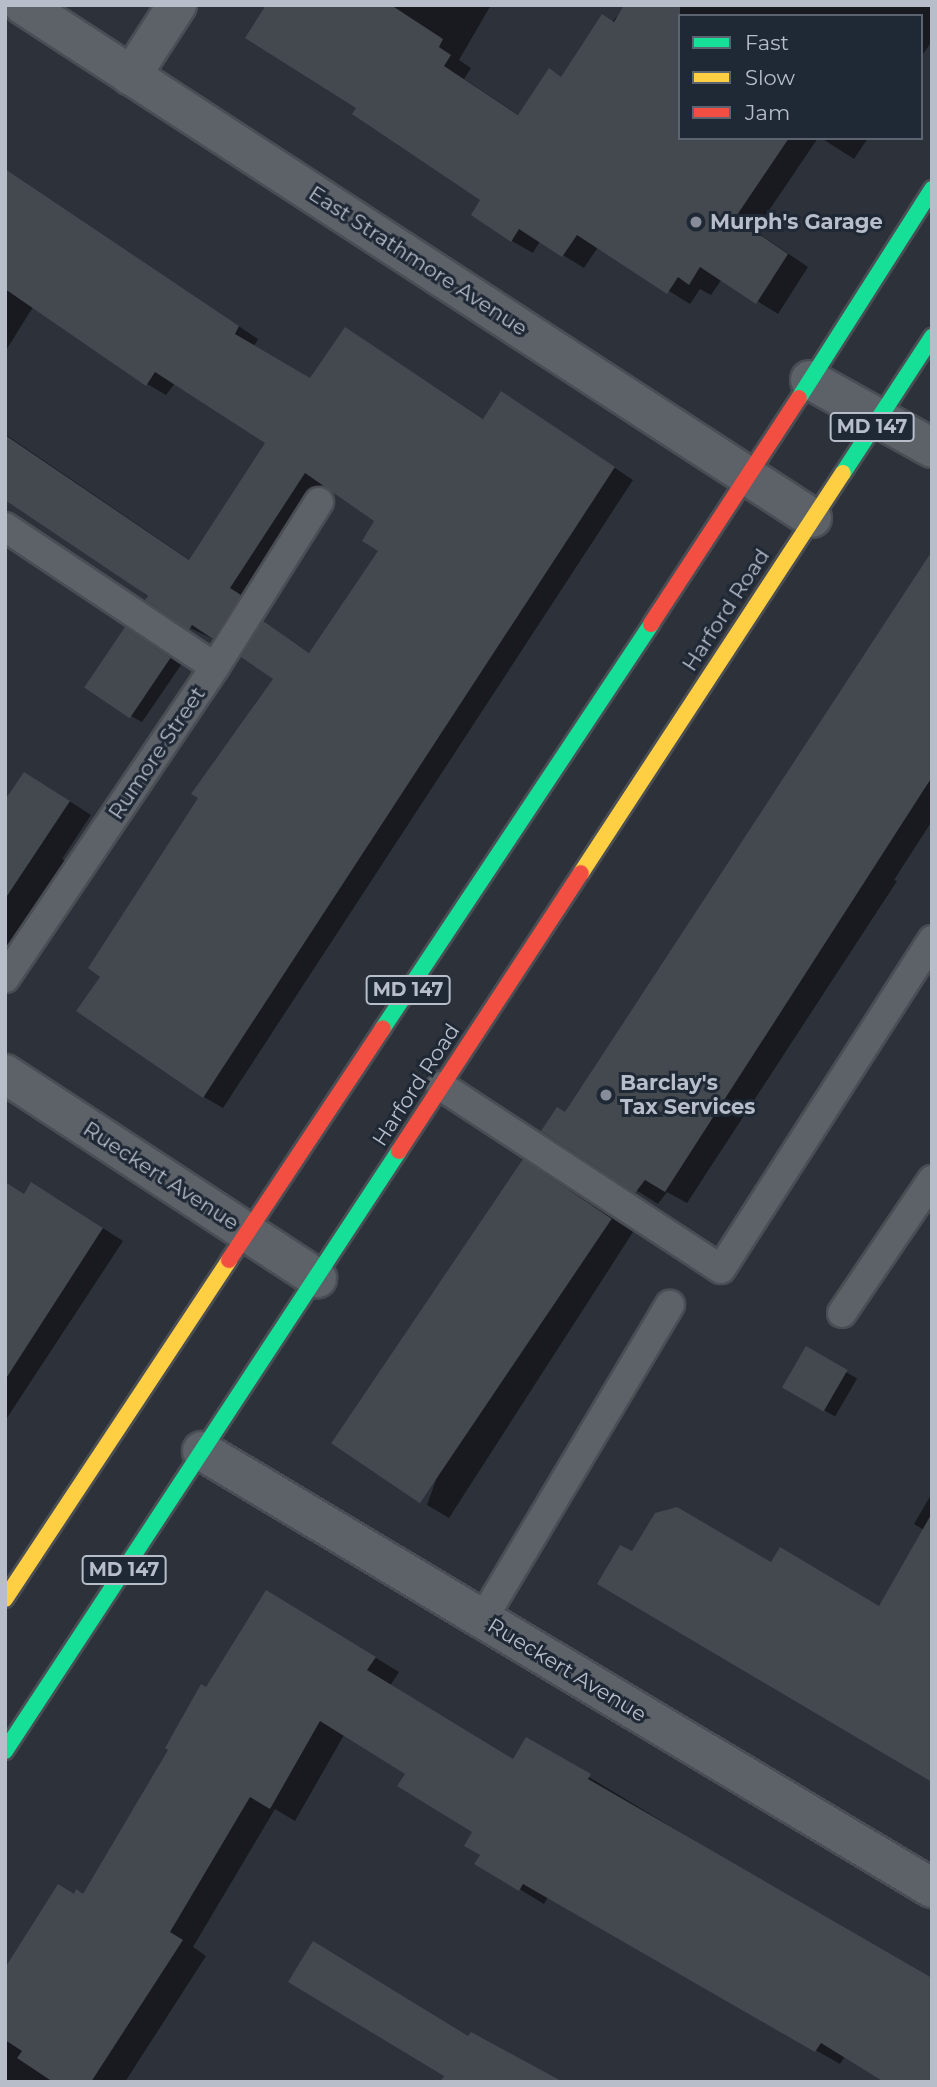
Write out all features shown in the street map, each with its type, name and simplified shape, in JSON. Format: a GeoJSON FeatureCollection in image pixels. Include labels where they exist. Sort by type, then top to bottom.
{"type":"FeatureCollection","features":[{"type":"Feature","properties":{"kind":"main road","name":"MD 147"},"geometry":{"type":"LineString","coordinates":[[5,1599],[748,477],[932,189]]}},
{"type":"Feature","properties":{"kind":"main road","name":"Harford Road"},"geometry":{"type":"LineString","coordinates":[[5,1751],[932,337]]}},
{"type":"Feature","properties":{"kind":"street","name":"East Strathmore Avenue"},"geometry":{"type":"LineString","coordinates":[[23,5],[812,518]]}},
{"type":"Feature","properties":{"kind":"street"},"geometry":{"type":"LineString","coordinates":[[131,76],[177,5]]}},
{"type":"Feature","properties":{"kind":"street"},"geometry":{"type":"LineString","coordinates":[[810,380],[932,449]]}},
{"type":"Feature","properties":{"kind":"street","name":"Rueckert Avenue"},"geometry":{"type":"LineString","coordinates":[[5,1074],[317,1278]]}},
{"type":"Feature","properties":{"kind":"street","name":"Rueckert Avenue"},"geometry":{"type":"LineString","coordinates":[[202,1451],[932,1888]]}},
{"type":"Feature","properties":{"kind":"lane"},"geometry":{"type":"LineString","coordinates":[[215,667],[319,502]]}},
{"type":"Feature","properties":{"kind":"lane","name":"Rumore Street"},"geometry":{"type":"LineString","coordinates":[[5,527],[215,667],[5,978]]}},
{"type":"Feature","properties":{"kind":"lane"},"geometry":{"type":"LineString","coordinates":[[441,1086],[721,1269],[932,940]]}},
{"type":"Feature","properties":{"kind":"lane"},"geometry":{"type":"LineString","coordinates":[[842,1313],[932,1180]]}},
{"type":"Feature","properties":{"kind":"lane"},"geometry":{"type":"LineString","coordinates":[[482,1620],[670,1305]]}},
{"type":"Feature","properties":{"kind":"building"},"geometry":{"type":"Polygon","coordinates":[[[266,5],[391,5],[443,39],[439,47],[451,55],[444,66],[518,115],[549,68],[561,77],[602,14],[614,22],[624,5],[680,5],[678,140],[788,140],[735,218],[788,254],[756,304],[700,267],[689,285],[678,277],[667,294],[577,235],[562,257],[519,229],[511,242],[471,215],[480,200],[352,114],[356,108],[245,38],[266,5]]]}},
{"type":"Feature","properties":{"kind":"building"},"geometry":{"type":"Polygon","coordinates":[[[5,169],[239,326],[235,334],[310,378],[345,327],[483,419],[501,391],[615,467],[203,1098],[76,1011],[100,977],[88,968],[198,798],[191,794],[273,679],[241,657],[263,621],[309,653],[378,551],[362,541],[374,521],[305,473],[230,588],[241,595],[213,639],[192,625],[189,630],[145,600],[148,596],[5,500],[5,435],[189,560],[265,443],[155,372],[146,386],[5,289],[5,169]]]}},
{"type":"Feature","properties":{"kind":"building"},"geometry":{"type":"Polygon","coordinates":[[[932,551],[932,777],[665,1192],[645,1180],[635,1193],[541,1131],[557,1107],[565,1112],[932,551]]]}},
{"type":"Feature","properties":{"kind":"building"},"geometry":{"type":"Polygon","coordinates":[[[125,627],[171,658],[130,718],[84,688],[125,627]]]}},
{"type":"Feature","properties":{"kind":"building"},"geometry":{"type":"Polygon","coordinates":[[[24,772],[70,801],[5,899],[5,800],[24,772]]]}},
{"type":"Feature","properties":{"kind":"building"},"geometry":{"type":"Polygon","coordinates":[[[523,1159],[612,1219],[420,1503],[331,1443],[523,1159]]]}},
{"type":"Feature","properties":{"kind":"building"},"geometry":{"type":"Polygon","coordinates":[[[5,1182],[24,1194],[31,1182],[103,1228],[5,1380],[5,1182]]]}},
{"type":"Feature","properties":{"kind":"building"},"geometry":{"type":"Polygon","coordinates":[[[806,1346],[848,1370],[824,1412],[782,1388],[806,1346]]]}},
{"type":"Feature","properties":{"kind":"building"},"geometry":{"type":"Polygon","coordinates":[[[677,1507],[771,1562],[780,1547],[879,1606],[932,1513],[932,1782],[597,1584],[620,1545],[632,1551],[655,1513],[677,1507]]]}},
{"type":"Feature","properties":{"kind":"building"},"geometry":{"type":"Polygon","coordinates":[[[266,1590],[376,1657],[367,1670],[513,1759],[526,1737],[591,1774],[588,1779],[932,1978],[932,2082],[884,2082],[821,2043],[815,2052],[523,1884],[519,1891],[474,1864],[480,1855],[464,1846],[472,1832],[397,1786],[405,1774],[320,1721],[270,1809],[250,1797],[170,1932],[183,1940],[91,2082],[53,2082],[17,2058],[22,2051],[5,2040],[5,1968],[58,1884],[74,1894],[76,1889],[83,1894],[168,1750],[165,1748],[201,1684],[206,1687],[266,1590]]]}},
{"type":"Feature","properties":{"kind":"building"},"geometry":{"type":"Polygon","coordinates":[[[313,1941],[468,2036],[471,2032],[563,2082],[440,2082],[444,2076],[288,1982],[313,1941]]]}},
{"type":"Feature","properties":{"kind":"traffic: fast"},"geometry":{"type":"LineString","coordinates":[[799,398],[932,189]]}},
{"type":"Feature","properties":{"kind":"traffic: fast"},"geometry":{"type":"LineString","coordinates":[[843,473],[932,337]]}},
{"type":"Feature","properties":{"kind":"traffic: fast"},"geometry":{"type":"LineString","coordinates":[[383,1028],[651,624]]}},
{"type":"Feature","properties":{"kind":"traffic: fast"},"geometry":{"type":"LineString","coordinates":[[5,1751],[399,1151]]}},
{"type":"Feature","properties":{"kind":"traffic: slow"},"geometry":{"type":"LineString","coordinates":[[581,873],[843,473]]}},
{"type":"Feature","properties":{"kind":"traffic: slow"},"geometry":{"type":"LineString","coordinates":[[5,1599],[229,1260]]}},
{"type":"Feature","properties":{"kind":"traffic: jam"},"geometry":{"type":"LineString","coordinates":[[651,624],[799,398]]}},
{"type":"Feature","properties":{"kind":"traffic: jam"},"geometry":{"type":"LineString","coordinates":[[399,1151],[581,873]]}},
{"type":"Feature","properties":{"kind":"traffic: jam"},"geometry":{"type":"LineString","coordinates":[[229,1260],[383,1028]]}},
{"type":"Feature","properties":{"kind":"place","name":"Murph's Garage"},"geometry":{"type":"Point","coordinates":[696,222]}},
{"type":"Feature","properties":{"kind":"place","name":"Barclay's Tax Services"},"geometry":{"type":"Point","coordinates":[606,1095]}}]}
